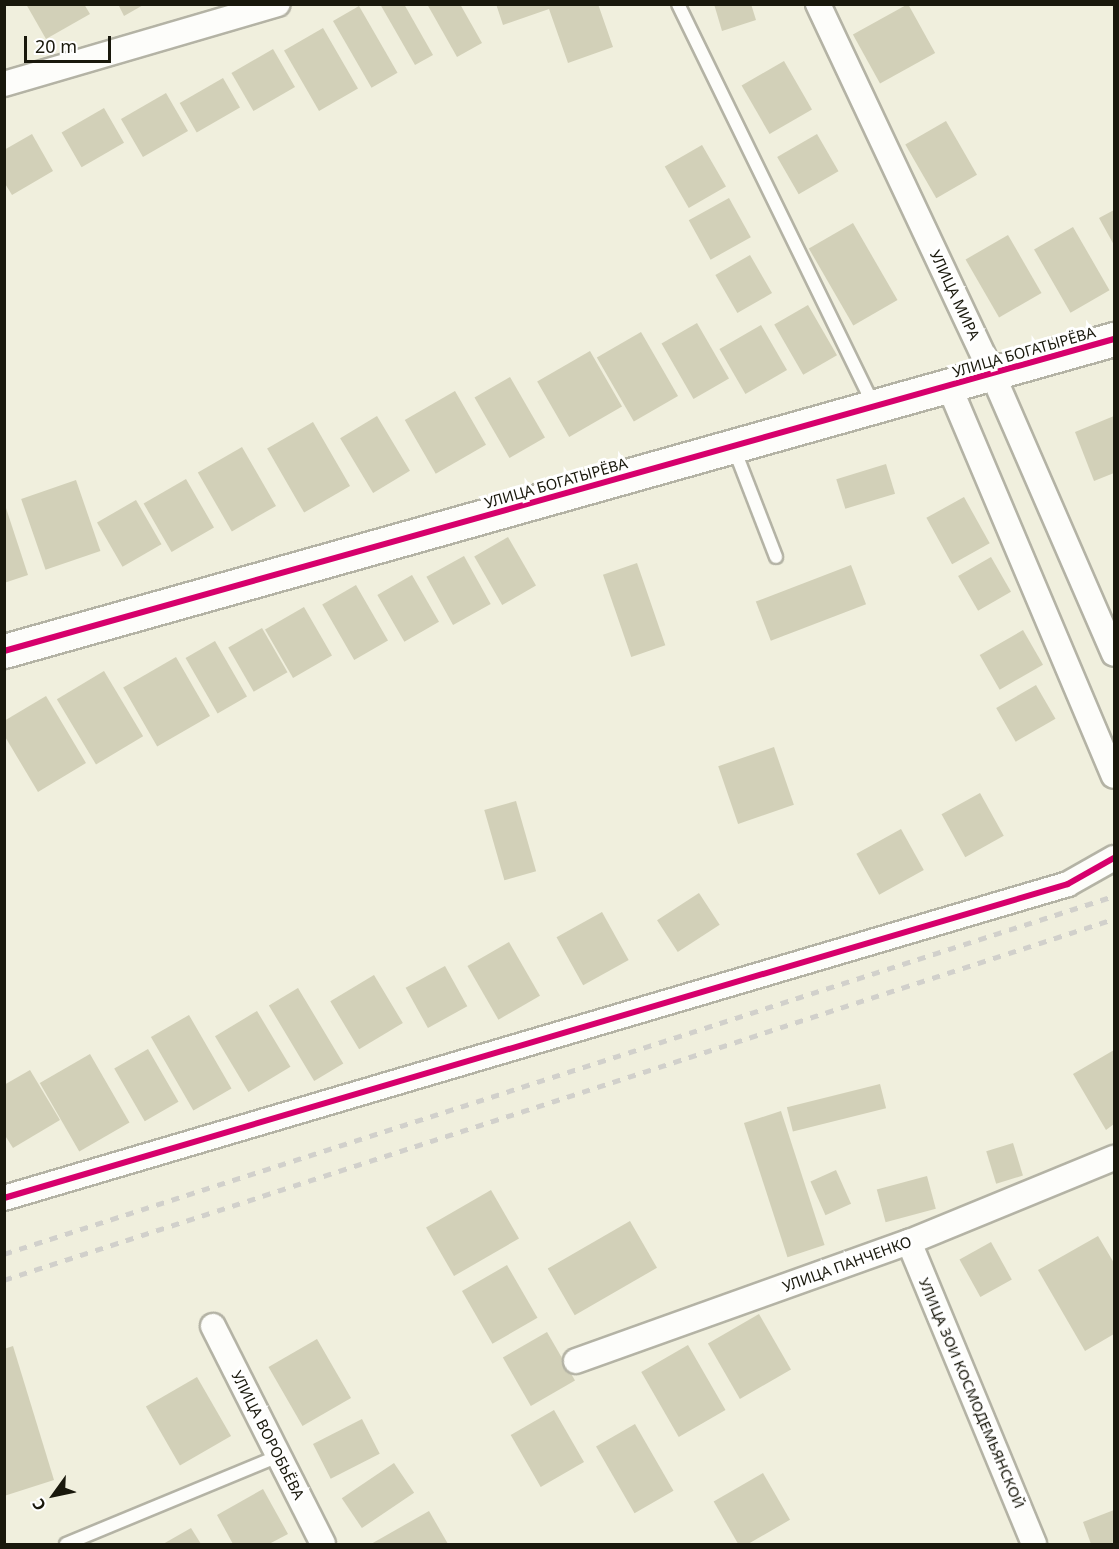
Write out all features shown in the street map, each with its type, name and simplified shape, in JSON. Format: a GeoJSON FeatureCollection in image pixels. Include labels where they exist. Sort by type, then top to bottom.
{"type":"FeatureCollection","features":[{"type":"Feature","properties":{"kind":"street"},"geometry":{"type":"LineString","coordinates":[[4,84],[278,4]]}},
{"type":"Feature","properties":{"kind":"street","name":"УЛИЦА МИРА"},"geometry":{"type":"LineString","coordinates":[[818,4],[992,373],[1114,654]]}},
{"type":"Feature","properties":{"kind":"street","name":"УЛИЦА БОГАТЫРЁВА"},"geometry":{"type":"LineString","coordinates":[[4,651],[1114,339]]}},
{"type":"Feature","properties":{"kind":"street"},"geometry":{"type":"LineString","coordinates":[[949,386],[1114,776]]}},
{"type":"Feature","properties":{"kind":"street"},"geometry":{"type":"LineString","coordinates":[[4,1198],[1068,884],[1114,858]]}},
{"type":"Feature","properties":{"kind":"street","name":"УЛИЦА ПАНЧЕНКО"},"geometry":{"type":"LineString","coordinates":[[576,1361],[909,1242],[1114,1158]]}},
{"type":"Feature","properties":{"kind":"street","name":"УЛИЦА ЗОИ КОСМОДЕМЬЯНСКОЙ"},"geometry":{"type":"LineString","coordinates":[[909,1242],[1034,1545]]}},
{"type":"Feature","properties":{"kind":"street","name":"УЛИЦА ВОРОБЬЁВА"},"geometry":{"type":"LineString","coordinates":[[213,1326],[323,1545]]}},
{"type":"Feature","properties":{"kind":"lane"},"geometry":{"type":"LineString","coordinates":[[678,4],[875,406]]}},
{"type":"Feature","properties":{"kind":"lane"},"geometry":{"type":"LineString","coordinates":[[732,446],[776,557]]}},
{"type":"Feature","properties":{"kind":"lane"},"geometry":{"type":"LineString","coordinates":[[66,1545],[278,1456]]}},
{"type":"Feature","properties":{"kind":"building"},"geometry":{"type":"Polygon","coordinates":[[[26,4],[84,4],[90,14],[46,39],[26,4]]]}},
{"type":"Feature","properties":{"kind":"building"},"geometry":{"type":"Polygon","coordinates":[[[118,4],[145,4],[124,16],[118,4]]]}},
{"type":"Feature","properties":{"kind":"building"},"geometry":{"type":"Polygon","coordinates":[[[380,4],[404,4],[433,55],[415,65],[380,4]]]}},
{"type":"Feature","properties":{"kind":"building"},"geometry":{"type":"Polygon","coordinates":[[[427,4],[460,4],[482,43],[457,57],[427,4]]]}},
{"type":"Feature","properties":{"kind":"building"},"geometry":{"type":"Polygon","coordinates":[[[496,4],[598,4],[613,47],[568,63],[549,9],[503,25],[496,4]]]}},
{"type":"Feature","properties":{"kind":"building"},"geometry":{"type":"Polygon","coordinates":[[[714,4],[751,4],[756,20],[722,31],[714,4]]]}},
{"type":"Feature","properties":{"kind":"building"},"geometry":{"type":"Polygon","coordinates":[[[908,4],[935,53],[880,84],[853,35],[908,4]]]}},
{"type":"Feature","properties":{"kind":"building"},"geometry":{"type":"Polygon","coordinates":[[[359,6],[398,73],[372,88],[333,21],[359,6]]]}},
{"type":"Feature","properties":{"kind":"building"},"geometry":{"type":"Polygon","coordinates":[[[323,28],[358,89],[319,111],[284,50],[323,28]]]}},
{"type":"Feature","properties":{"kind":"building"},"geometry":{"type":"Polygon","coordinates":[[[273,49],[295,87],[253,111],[231,73],[273,49]]]}},
{"type":"Feature","properties":{"kind":"building"},"geometry":{"type":"Polygon","coordinates":[[[784,61],[812,109],[770,134],[742,86],[784,61]]]}},
{"type":"Feature","properties":{"kind":"building"},"geometry":{"type":"Polygon","coordinates":[[[223,78],[240,107],[197,132],[180,103],[223,78]]]}},
{"type":"Feature","properties":{"kind":"building"},"geometry":{"type":"Polygon","coordinates":[[[166,93],[188,131],[143,157],[121,119],[166,93]]]}},
{"type":"Feature","properties":{"kind":"building"},"geometry":{"type":"Polygon","coordinates":[[[104,108],[124,143],[82,167],[62,132],[104,108]]]}},
{"type":"Feature","properties":{"kind":"building"},"geometry":{"type":"Polygon","coordinates":[[[946,121],[977,175],[936,198],[905,144],[946,121]]]}},
{"type":"Feature","properties":{"kind":"building"},"geometry":{"type":"Polygon","coordinates":[[[32,134],[53,171],[12,195],[4,182],[4,150],[32,134]]]}},
{"type":"Feature","properties":{"kind":"building"},"geometry":{"type":"Polygon","coordinates":[[[817,134],[838,171],[799,194],[777,157],[817,134]]]}},
{"type":"Feature","properties":{"kind":"building"},"geometry":{"type":"Polygon","coordinates":[[[702,145],[726,187],[689,208],[665,166],[702,145]]]}},
{"type":"Feature","properties":{"kind":"building"},"geometry":{"type":"Polygon","coordinates":[[[729,198],[751,237],[711,260],[689,220],[729,198]]]}},
{"type":"Feature","properties":{"kind":"building"},"geometry":{"type":"Polygon","coordinates":[[[1114,210],[1114,245],[1099,218],[1114,210]]]}},
{"type":"Feature","properties":{"kind":"building"},"geometry":{"type":"Polygon","coordinates":[[[853,223],[898,300],[853,326],[809,248],[853,223]]]}},
{"type":"Feature","properties":{"kind":"building"},"geometry":{"type":"Polygon","coordinates":[[[1073,227],[1110,290],[1071,313],[1034,250],[1073,227]]]}},
{"type":"Feature","properties":{"kind":"building"},"geometry":{"type":"Polygon","coordinates":[[[1008,235],[1042,293],[999,318],[966,260],[1008,235]]]}},
{"type":"Feature","properties":{"kind":"building"},"geometry":{"type":"Polygon","coordinates":[[[750,255],[772,293],[737,313],[715,275],[750,255]]]}},
{"type":"Feature","properties":{"kind":"building"},"geometry":{"type":"Polygon","coordinates":[[[808,305],[837,355],[803,375],[774,324],[808,305]]]}},
{"type":"Feature","properties":{"kind":"building"},"geometry":{"type":"Polygon","coordinates":[[[697,323],[729,378],[693,399],[661,344],[697,323]]]}},
{"type":"Feature","properties":{"kind":"building"},"geometry":{"type":"Polygon","coordinates":[[[761,325],[787,370],[745,394],[719,349],[761,325]]]}},
{"type":"Feature","properties":{"kind":"building"},"geometry":{"type":"Polygon","coordinates":[[[641,332],[678,396],[634,422],[597,358],[641,332]]]}},
{"type":"Feature","properties":{"kind":"building"},"geometry":{"type":"Polygon","coordinates":[[[590,351],[622,406],[569,437],[537,382],[590,351]]]}},
{"type":"Feature","properties":{"kind":"building"},"geometry":{"type":"Polygon","coordinates":[[[510,377],[545,438],[509,458],[474,398],[510,377]]]}},
{"type":"Feature","properties":{"kind":"building"},"geometry":{"type":"Polygon","coordinates":[[[455,391],[486,445],[436,474],[405,420],[455,391]]]}},
{"type":"Feature","properties":{"kind":"building"},"geometry":{"type":"Polygon","coordinates":[[[377,416],[410,471],[373,493],[340,438],[377,416]]]}},
{"type":"Feature","properties":{"kind":"building"},"geometry":{"type":"Polygon","coordinates":[[[1114,416],[1114,473],[1094,481],[1075,432],[1114,416]]]}},
{"type":"Feature","properties":{"kind":"building"},"geometry":{"type":"Polygon","coordinates":[[[313,422],[350,486],[304,513],[267,448],[313,422]]]}},
{"type":"Feature","properties":{"kind":"building"},"geometry":{"type":"Polygon","coordinates":[[[242,447],[276,506],[232,531],[198,472],[242,447]]]}},
{"type":"Feature","properties":{"kind":"building"},"geometry":{"type":"Polygon","coordinates":[[[886,464],[895,494],[845,509],[836,479],[886,464]]]}},
{"type":"Feature","properties":{"kind":"building"},"geometry":{"type":"Polygon","coordinates":[[[186,479],[214,527],[172,552],[144,504],[186,479]]]}},
{"type":"Feature","properties":{"kind":"building"},"geometry":{"type":"Polygon","coordinates":[[[76,480],[100,551],[46,570],[21,499],[76,480]]]}},
{"type":"Feature","properties":{"kind":"building"},"geometry":{"type":"Polygon","coordinates":[[[964,497],[990,543],[952,564],[926,518],[964,497]]]}},
{"type":"Feature","properties":{"kind":"building"},"geometry":{"type":"Polygon","coordinates":[[[136,500],[162,544],[123,567],[97,522],[136,500]]]}},
{"type":"Feature","properties":{"kind":"building"},"geometry":{"type":"Polygon","coordinates":[[[4,506],[28,575],[4,583],[4,506]]]}},
{"type":"Feature","properties":{"kind":"building"},"geometry":{"type":"Polygon","coordinates":[[[508,537],[536,585],[502,605],[474,556],[508,537]]]}},
{"type":"Feature","properties":{"kind":"building"},"geometry":{"type":"Polygon","coordinates":[[[464,556],[491,604],[453,625],[426,577],[464,556]]]}},
{"type":"Feature","properties":{"kind":"building"},"geometry":{"type":"Polygon","coordinates":[[[991,557],[1011,592],[978,611],[958,576],[991,557]]]}},
{"type":"Feature","properties":{"kind":"building"},"geometry":{"type":"Polygon","coordinates":[[[637,563],[665,645],[631,657],[603,575],[637,563]]]}},
{"type":"Feature","properties":{"kind":"building"},"geometry":{"type":"Polygon","coordinates":[[[851,565],[866,604],[771,641],[756,602],[851,565]]]}},
{"type":"Feature","properties":{"kind":"building"},"geometry":{"type":"Polygon","coordinates":[[[412,575],[439,622],[404,642],[377,595],[412,575]]]}},
{"type":"Feature","properties":{"kind":"building"},"geometry":{"type":"Polygon","coordinates":[[[356,585],[388,640],[354,660],[322,604],[356,585]]]}},
{"type":"Feature","properties":{"kind":"building"},"geometry":{"type":"Polygon","coordinates":[[[304,607],[332,655],[293,678],[265,630],[304,607]]]}},
{"type":"Feature","properties":{"kind":"building"},"geometry":{"type":"Polygon","coordinates":[[[262,628],[288,672],[254,692],[228,648],[262,628]]]}},
{"type":"Feature","properties":{"kind":"building"},"geometry":{"type":"Polygon","coordinates":[[[1023,630],[1043,665],[1000,690],[980,655],[1023,630]]]}},
{"type":"Feature","properties":{"kind":"building"},"geometry":{"type":"Polygon","coordinates":[[[215,641],[247,696],[218,713],[186,658],[215,641]]]}},
{"type":"Feature","properties":{"kind":"building"},"geometry":{"type":"Polygon","coordinates":[[[176,657],[210,716],[157,746],[123,688],[176,657]]]}},
{"type":"Feature","properties":{"kind":"building"},"geometry":{"type":"Polygon","coordinates":[[[104,671],[143,736],[96,764],[57,699],[104,671]]]}},
{"type":"Feature","properties":{"kind":"building"},"geometry":{"type":"Polygon","coordinates":[[[1036,685],[1056,719],[1016,742],[996,708],[1036,685]]]}},
{"type":"Feature","properties":{"kind":"building"},"geometry":{"type":"Polygon","coordinates":[[[46,696],[86,763],[38,792],[4,735],[4,721],[46,696]]]}},
{"type":"Feature","properties":{"kind":"building"},"geometry":{"type":"Polygon","coordinates":[[[774,747],[794,805],[738,824],[718,766],[774,747]]]}},
{"type":"Feature","properties":{"kind":"building"},"geometry":{"type":"Polygon","coordinates":[[[980,793],[1004,836],[965,857],[942,814],[980,793]]]}},
{"type":"Feature","properties":{"kind":"building"},"geometry":{"type":"Polygon","coordinates":[[[516,801],[536,871],[504,880],[484,810],[516,801]]]}},
{"type":"Feature","properties":{"kind":"building"},"geometry":{"type":"Polygon","coordinates":[[[901,829],[924,870],[879,895],[856,854],[901,829]]]}},
{"type":"Feature","properties":{"kind":"building"},"geometry":{"type":"Polygon","coordinates":[[[699,893],[720,925],[678,952],[657,920],[699,893]]]}},
{"type":"Feature","properties":{"kind":"building"},"geometry":{"type":"Polygon","coordinates":[[[602,912],[629,960],[583,985],[557,937],[602,912]]]}},
{"type":"Feature","properties":{"kind":"building"},"geometry":{"type":"Polygon","coordinates":[[[509,942],[540,996],[498,1020],[467,966],[509,942]]]}},
{"type":"Feature","properties":{"kind":"building"},"geometry":{"type":"Polygon","coordinates":[[[445,966],[467,1006],[428,1028],[406,988],[445,966]]]}},
{"type":"Feature","properties":{"kind":"building"},"geometry":{"type":"Polygon","coordinates":[[[374,975],[403,1023],[359,1049],[330,1001],[374,975]]]}},
{"type":"Feature","properties":{"kind":"building"},"geometry":{"type":"Polygon","coordinates":[[[298,988],[343,1063],[314,1081],[269,1006],[298,988]]]}},
{"type":"Feature","properties":{"kind":"building"},"geometry":{"type":"Polygon","coordinates":[[[257,1011],[290,1067],[248,1092],[215,1036],[257,1011]]]}},
{"type":"Feature","properties":{"kind":"building"},"geometry":{"type":"Polygon","coordinates":[[[189,1015],[232,1089],[193,1111],[151,1037],[189,1015]]]}},
{"type":"Feature","properties":{"kind":"building"},"geometry":{"type":"Polygon","coordinates":[[[148,1049],[178,1102],[145,1121],[114,1068],[148,1049]]]}},
{"type":"Feature","properties":{"kind":"building"},"geometry":{"type":"Polygon","coordinates":[[[1114,1050],[1114,1124],[1106,1130],[1073,1074],[1114,1050]]]}},
{"type":"Feature","properties":{"kind":"building"},"geometry":{"type":"Polygon","coordinates":[[[90,1054],[130,1122],[79,1151],[40,1083],[90,1054]]]}},
{"type":"Feature","properties":{"kind":"building"},"geometry":{"type":"Polygon","coordinates":[[[30,1070],[60,1120],[13,1148],[4,1134],[4,1085],[30,1070]]]}},
{"type":"Feature","properties":{"kind":"building"},"geometry":{"type":"Polygon","coordinates":[[[880,1084],[886,1108],[793,1131],[787,1107],[880,1084]]]}},
{"type":"Feature","properties":{"kind":"building"},"geometry":{"type":"Polygon","coordinates":[[[781,1111],[825,1245],[787,1257],[744,1123],[781,1111]]]}},
{"type":"Feature","properties":{"kind":"building"},"geometry":{"type":"Polygon","coordinates":[[[1013,1143],[1023,1176],[996,1184],[986,1151],[1013,1143]]]}},
{"type":"Feature","properties":{"kind":"building"},"geometry":{"type":"Polygon","coordinates":[[[836,1170],[851,1204],[825,1215],[810,1181],[836,1170]]]}},
{"type":"Feature","properties":{"kind":"building"},"geometry":{"type":"Polygon","coordinates":[[[927,1176],[936,1209],[886,1222],[877,1189],[927,1176]]]}},
{"type":"Feature","properties":{"kind":"building"},"geometry":{"type":"Polygon","coordinates":[[[491,1190],[519,1238],[454,1276],[426,1228],[491,1190]]]}},
{"type":"Feature","properties":{"kind":"building"},"geometry":{"type":"Polygon","coordinates":[[[630,1221],[657,1268],[575,1315],[548,1268],[630,1221]]]}},
{"type":"Feature","properties":{"kind":"building"},"geometry":{"type":"Polygon","coordinates":[[[1098,1236],[1114,1263],[1114,1334],[1085,1351],[1038,1270],[1098,1236]]]}},
{"type":"Feature","properties":{"kind":"building"},"geometry":{"type":"Polygon","coordinates":[[[991,1242],[1012,1280],[980,1297],[960,1259],[991,1242]]]}},
{"type":"Feature","properties":{"kind":"building"},"geometry":{"type":"Polygon","coordinates":[[[507,1265],[538,1318],[492,1344],[462,1291],[507,1265]]]}},
{"type":"Feature","properties":{"kind":"building"},"geometry":{"type":"Polygon","coordinates":[[[759,1314],[791,1369],[740,1399],[708,1344],[759,1314]]]}},
{"type":"Feature","properties":{"kind":"building"},"geometry":{"type":"Polygon","coordinates":[[[547,1332],[575,1380],[531,1406],[503,1358],[547,1332]]]}},
{"type":"Feature","properties":{"kind":"building"},"geometry":{"type":"Polygon","coordinates":[[[317,1339],[351,1398],[303,1426],[269,1367],[317,1339]]]}},
{"type":"Feature","properties":{"kind":"building"},"geometry":{"type":"Polygon","coordinates":[[[688,1345],[726,1410],[679,1437],[641,1372],[688,1345]]]}},
{"type":"Feature","properties":{"kind":"building"},"geometry":{"type":"Polygon","coordinates":[[[13,1346],[54,1480],[4,1496],[4,1349],[13,1346]]]}},
{"type":"Feature","properties":{"kind":"building"},"geometry":{"type":"Polygon","coordinates":[[[197,1377],[231,1436],[180,1465],[146,1406],[197,1377]]]}},
{"type":"Feature","properties":{"kind":"building"},"geometry":{"type":"Polygon","coordinates":[[[554,1410],[584,1462],[541,1487],[511,1435],[554,1410]]]}},
{"type":"Feature","properties":{"kind":"building"},"geometry":{"type":"Polygon","coordinates":[[[362,1419],[380,1454],[331,1479],[313,1444],[362,1419]]]}},
{"type":"Feature","properties":{"kind":"building"},"geometry":{"type":"Polygon","coordinates":[[[635,1424],[674,1491],[635,1513],[596,1446],[635,1424]]]}},
{"type":"Feature","properties":{"kind":"building"},"geometry":{"type":"Polygon","coordinates":[[[394,1463],[414,1493],[362,1528],[342,1498],[394,1463]]]}},
{"type":"Feature","properties":{"kind":"building"},"geometry":{"type":"Polygon","coordinates":[[[763,1473],[790,1520],[748,1544],[738,1544],[714,1502],[763,1473]]]}},
{"type":"Feature","properties":{"kind":"building"},"geometry":{"type":"Polygon","coordinates":[[[263,1489],[288,1534],[269,1544],[233,1544],[217,1515],[263,1489]]]}},
{"type":"Feature","properties":{"kind":"building"},"geometry":{"type":"Polygon","coordinates":[[[1114,1510],[1114,1544],[1091,1544],[1083,1522],[1114,1510]]]}},
{"type":"Feature","properties":{"kind":"building"},"geometry":{"type":"Polygon","coordinates":[[[429,1511],[448,1544],[371,1544],[429,1511]]]}},
{"type":"Feature","properties":{"kind":"building"},"geometry":{"type":"Polygon","coordinates":[[[191,1528],[201,1544],[163,1544],[191,1528]]]}},
{"type":"Feature","properties":{"kind":"railway"},"geometry":{"type":"LineString","coordinates":[[4,1254],[1114,896]]}},
{"type":"Feature","properties":{"kind":"railway"},"geometry":{"type":"LineString","coordinates":[[4,1280],[1114,919]]}},
{"type":"Feature","properties":{"kind":"cycle path"},"geometry":{"type":"LineString","coordinates":[[4,651],[1114,339]]}},
{"type":"Feature","properties":{"kind":"cycle path"},"geometry":{"type":"LineString","coordinates":[[4,1198],[1068,884],[1114,858]]}}]}
